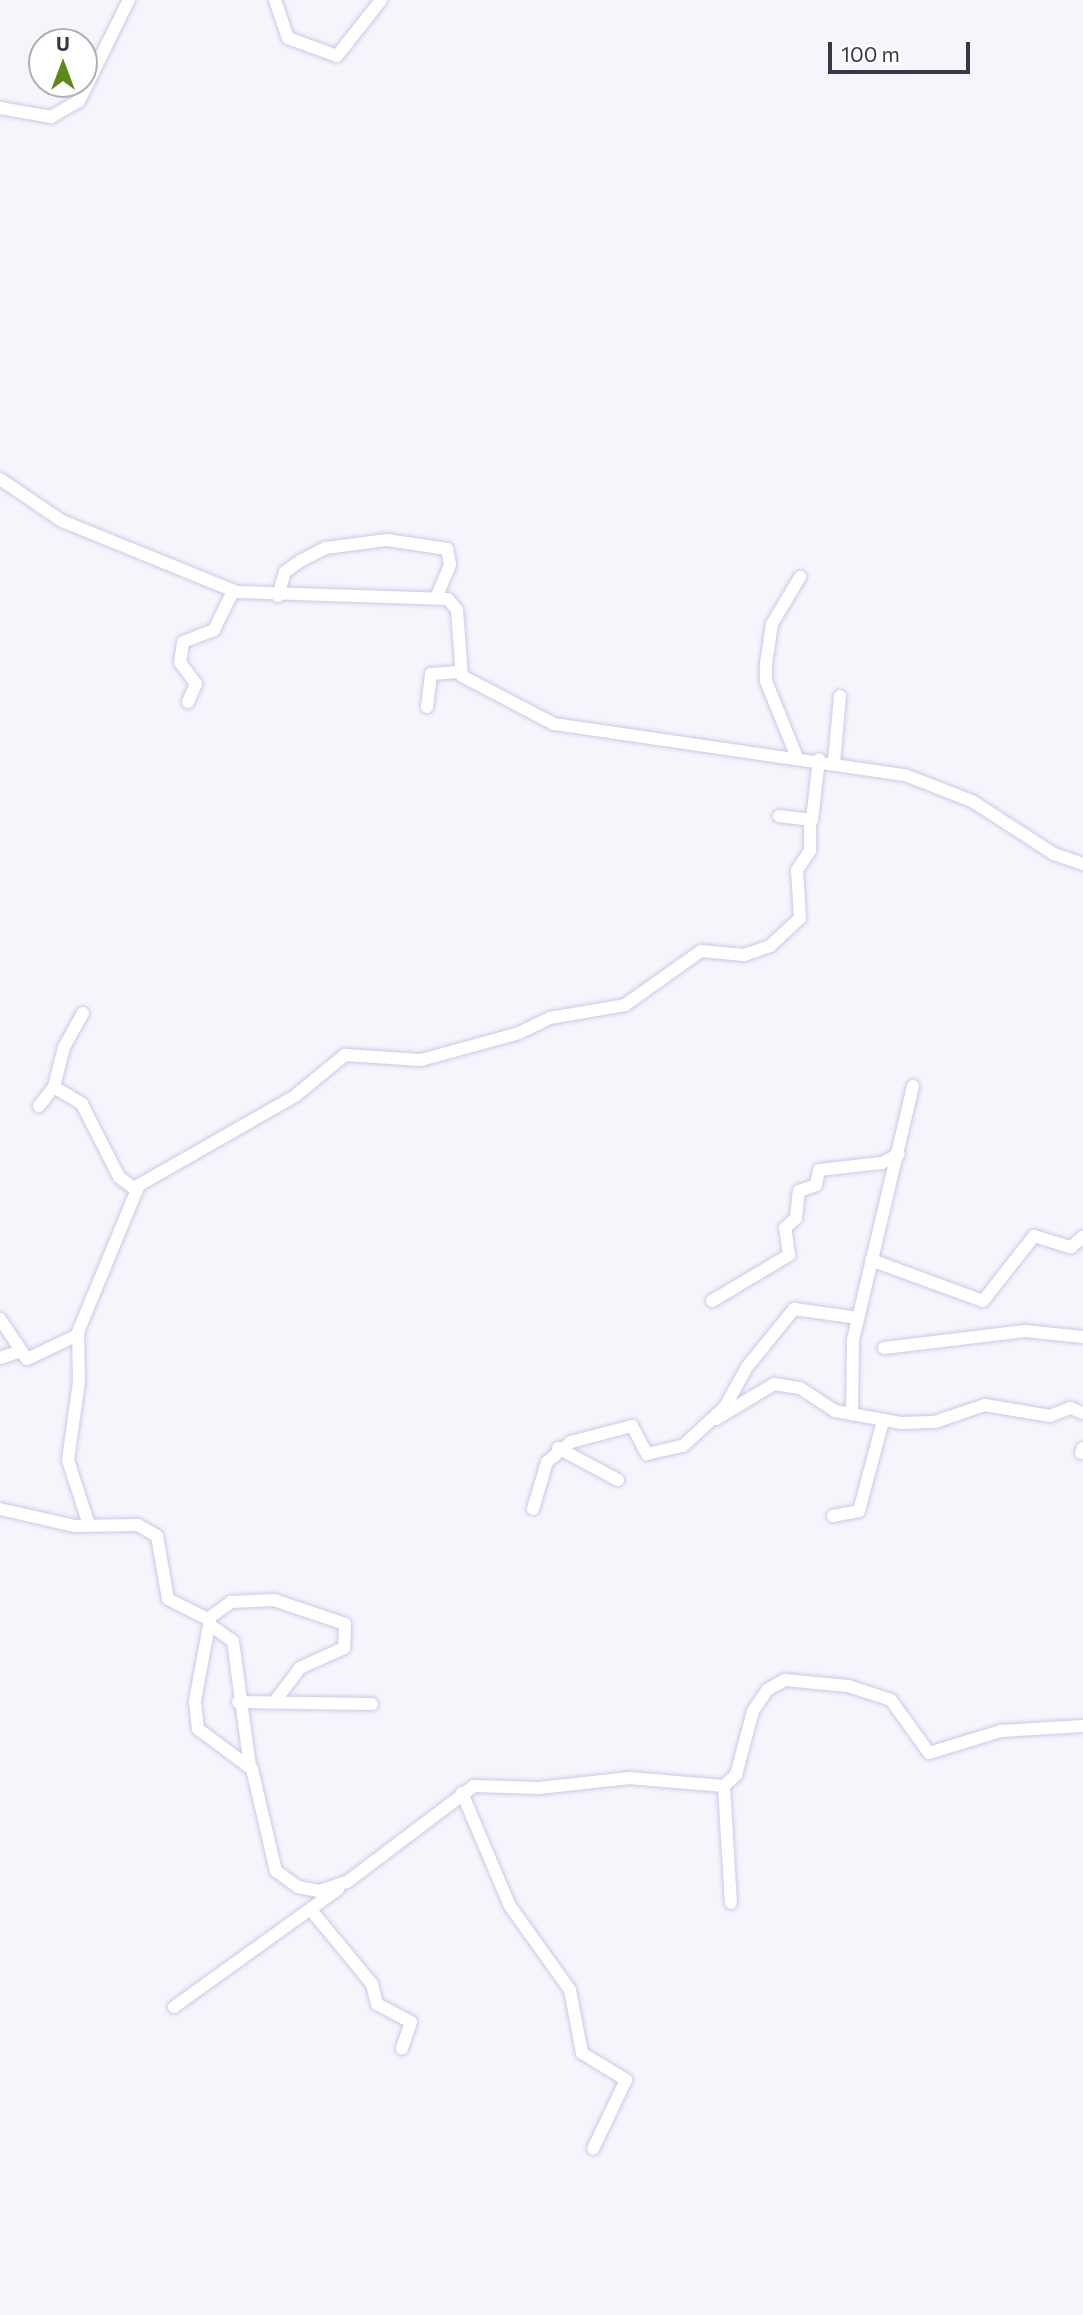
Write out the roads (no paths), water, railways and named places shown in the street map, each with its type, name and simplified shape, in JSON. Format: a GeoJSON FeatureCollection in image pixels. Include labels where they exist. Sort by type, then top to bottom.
{"type":"FeatureCollection","features":[{"type":"Feature","properties":{"kind":"street"},"geometry":{"type":"LineString","coordinates":[[0,108],[51,117],[79,101],[129,0]]}},
{"type":"Feature","properties":{"kind":"street"},"geometry":{"type":"LineString","coordinates":[[275,0],[289,37],[337,56],[381,0]]}},
{"type":"Feature","properties":{"kind":"street"},"geometry":{"type":"LineString","coordinates":[[0,479],[62,521],[233,591],[278,596],[436,598],[457,610],[459,672]]}},
{"type":"Feature","properties":{"kind":"street"},"geometry":{"type":"LineString","coordinates":[[278,596],[285,572],[300,561],[326,548],[387,540],[447,549],[450,565],[436,598]]}},
{"type":"Feature","properties":{"kind":"street"},"geometry":{"type":"LineString","coordinates":[[796,755],[766,681],[766,664],[772,624],[800,577]]}},
{"type":"Feature","properties":{"kind":"street"},"geometry":{"type":"LineString","coordinates":[[188,702],[196,684],[180,662],[183,642],[214,630],[233,591]]}},
{"type":"Feature","properties":{"kind":"street"},"geometry":{"type":"LineString","coordinates":[[427,706],[431,674],[459,672],[529,713],[579,732],[796,755],[905,775],[972,801],[1054,854],[1083,864]]}},
{"type":"Feature","properties":{"kind":"street"},"geometry":{"type":"LineString","coordinates":[[834,762],[840,696]]}},
{"type":"Feature","properties":{"kind":"street"},"geometry":{"type":"LineString","coordinates":[[89,1525],[68,1460],[79,1381],[78,1335],[125,1232],[136,1190],[295,1096],[345,1055],[421,1059],[519,1033],[550,1018],[625,1006],[701,951],[761,950],[800,918],[797,870],[807,860],[819,759]]}},
{"type":"Feature","properties":{"kind":"street"},"geometry":{"type":"LineString","coordinates":[[779,816],[810,822]]}},
{"type":"Feature","properties":{"kind":"street"},"geometry":{"type":"LineString","coordinates":[[39,1106],[54,1087],[64,1047],[83,1013]]}},
{"type":"Feature","properties":{"kind":"street"},"geometry":{"type":"LineString","coordinates":[[852,1415],[858,1318],[913,1086]]}},
{"type":"Feature","properties":{"kind":"street"},"geometry":{"type":"LineString","coordinates":[[54,1087],[82,1104],[119,1177],[136,1190]]}},
{"type":"Feature","properties":{"kind":"street"},"geometry":{"type":"LineString","coordinates":[[712,1301],[789,1255],[785,1228],[796,1218],[799,1191],[816,1185],[819,1170],[882,1163],[899,1154]]}},
{"type":"Feature","properties":{"kind":"street"},"geometry":{"type":"LineString","coordinates":[[871,1261],[983,1301],[1034,1236],[1071,1247],[1083,1237]]}},
{"type":"Feature","properties":{"kind":"street"},"geometry":{"type":"LineString","coordinates":[[710,1421],[794,1309],[858,1318]]}},
{"type":"Feature","properties":{"kind":"street"},"geometry":{"type":"LineString","coordinates":[[0,1320],[19,1352],[31,1359],[78,1335]]}},
{"type":"Feature","properties":{"kind":"street"},"geometry":{"type":"LineString","coordinates":[[884,1348],[1024,1331],[1083,1336]]}},
{"type":"Feature","properties":{"kind":"street"},"geometry":{"type":"LineString","coordinates":[[0,1358],[19,1352]]}},
{"type":"Feature","properties":{"kind":"street"},"geometry":{"type":"LineString","coordinates":[[533,1509],[542,1473],[558,1448],[632,1426],[647,1454],[674,1452],[710,1421],[774,1384],[800,1388],[852,1415],[883,1421],[935,1422],[985,1405],[1050,1416],[1070,1408],[1083,1413]]}},
{"type":"Feature","properties":{"kind":"street"},"geometry":{"type":"LineString","coordinates":[[833,1516],[859,1511],[883,1421]]}},
{"type":"Feature","properties":{"kind":"street"},"geometry":{"type":"LineString","coordinates":[[558,1448],[618,1480]]}},
{"type":"Feature","properties":{"kind":"street"},"geometry":{"type":"LineString","coordinates":[[0,1509],[89,1525],[138,1525],[157,1536],[168,1600],[209,1621],[232,1639],[238,1702],[250,1766],[281,1878],[319,1891],[347,1882]]}},
{"type":"Feature","properties":{"kind":"street"},"geometry":{"type":"LineString","coordinates":[[250,1766],[205,1739],[194,1716],[209,1621],[230,1602],[274,1600],[345,1624],[344,1648],[300,1668],[277,1699]]}},
{"type":"Feature","properties":{"kind":"street"},"geometry":{"type":"LineString","coordinates":[[730,1903],[724,1786],[736,1774],[753,1711],[767,1690],[785,1680],[848,1686],[891,1700],[929,1753],[1001,1731],[1083,1726]]}},
{"type":"Feature","properties":{"kind":"street"},"geometry":{"type":"LineString","coordinates":[[238,1702],[277,1699],[372,1704]]}},
{"type":"Feature","properties":{"kind":"street"},"geometry":{"type":"LineString","coordinates":[[174,2007],[311,1910],[461,1793],[484,1784],[539,1788],[629,1778],[724,1786]]}},
{"type":"Feature","properties":{"kind":"street"},"geometry":{"type":"LineString","coordinates":[[461,1793],[510,1906],[568,1985],[583,2056],[626,2080],[593,2149]]}},
{"type":"Feature","properties":{"kind":"street"},"geometry":{"type":"LineString","coordinates":[[311,1910],[372,1984],[377,2004],[411,2022],[402,2048]]}}]}
